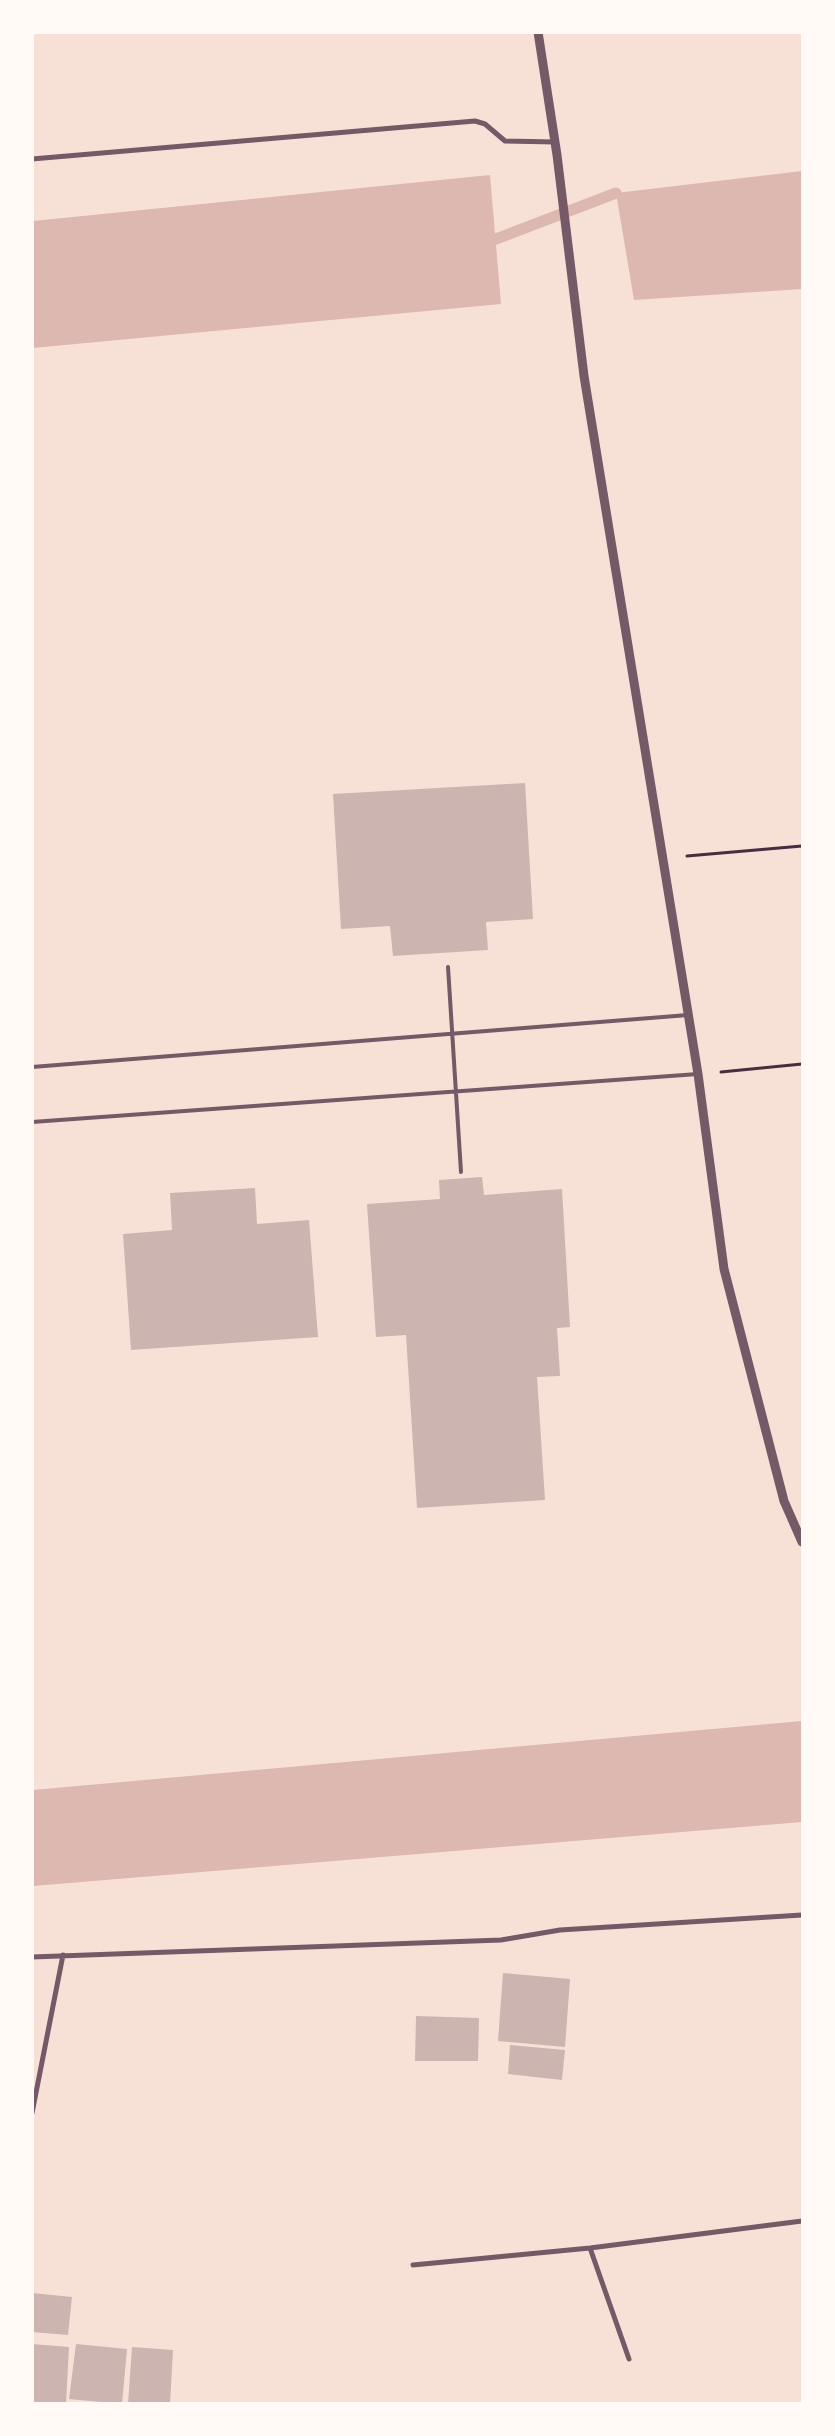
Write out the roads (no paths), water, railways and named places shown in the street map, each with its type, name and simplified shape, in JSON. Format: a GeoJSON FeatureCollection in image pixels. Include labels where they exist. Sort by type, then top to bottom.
{"type":"FeatureCollection","features":[{"type":"Feature","properties":{"kind":"street"},"geometry":{"type":"LineString","coordinates":[[538,32],[557,155],[584,376],[698,1074],[724,1269],[784,1500],[802,1542]]}},
{"type":"Feature","properties":{"kind":"street"},"geometry":{"type":"LineString","coordinates":[[32,159],[475,121],[485,124],[505,141],[555,142]]}},
{"type":"Feature","properties":{"kind":"street"},"geometry":{"type":"LineString","coordinates":[[32,1957],[501,1940],[560,1930],[802,1914]]}},
{"type":"Feature","properties":{"kind":"street"},"geometry":{"type":"LineString","coordinates":[[32,2113],[63,1955]]}},
{"type":"Feature","properties":{"kind":"street"},"geometry":{"type":"LineString","coordinates":[[413,2265],[590,2248],[802,2221]]}},
{"type":"Feature","properties":{"kind":"street"},"geometry":{"type":"LineString","coordinates":[[590,2248],[629,2359]]}},
{"type":"Feature","properties":{"kind":"lane"},"geometry":{"type":"LineString","coordinates":[[448,967],[461,1172]]}},
{"type":"Feature","properties":{"kind":"lane"},"geometry":{"type":"LineString","coordinates":[[32,1067],[688,1016]]}},
{"type":"Feature","properties":{"kind":"lane"},"geometry":{"type":"LineString","coordinates":[[32,1122],[698,1074]]}},
{"type":"Feature","properties":{"kind":"waterway"},"geometry":{"type":"LineString","coordinates":[[483,244],[616,193]]}}]}
